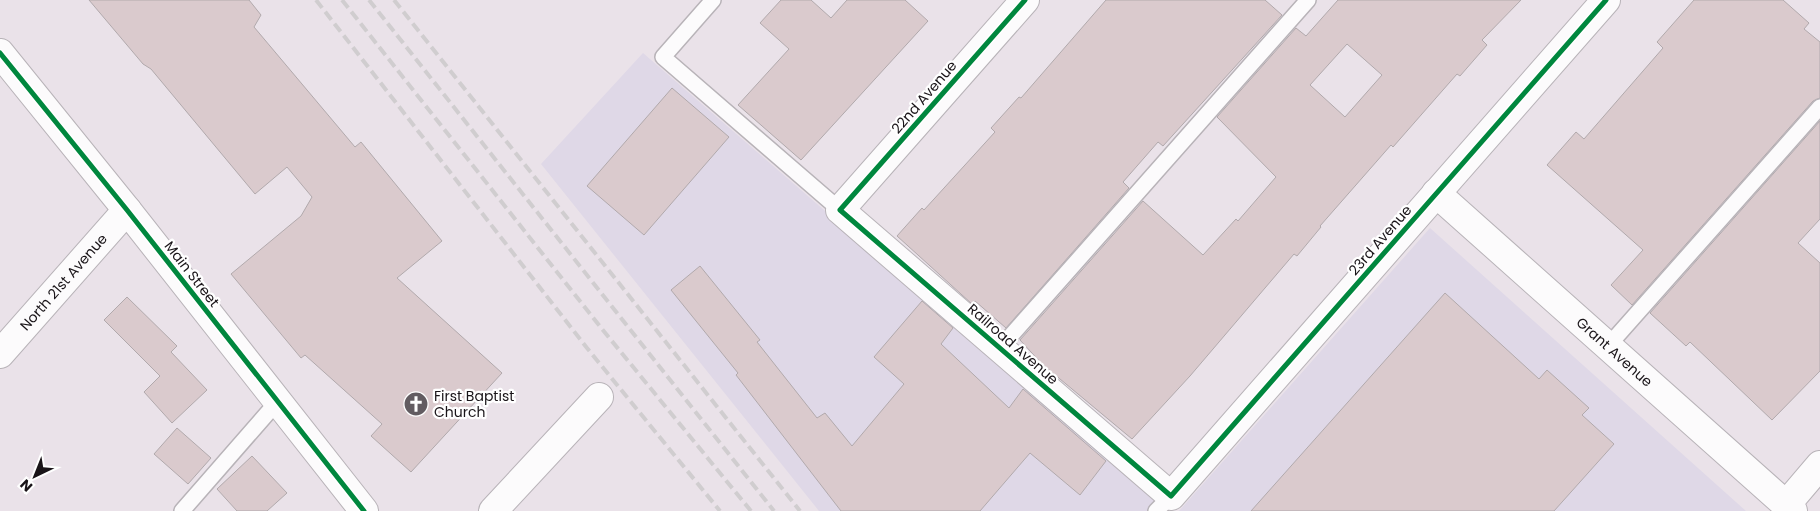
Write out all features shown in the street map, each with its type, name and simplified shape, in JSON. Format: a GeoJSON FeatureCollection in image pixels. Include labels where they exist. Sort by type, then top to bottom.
{"type":"FeatureCollection","features":[{"type":"Feature","properties":{"kind":"street","name":"22nd Avenue"},"geometry":{"type":"LineString","coordinates":[[840,210],[1025,0]]}},
{"type":"Feature","properties":{"kind":"street","name":"23rd Avenue"},"geometry":{"type":"LineString","coordinates":[[1163,503],[1606,0]]}},
{"type":"Feature","properties":{"kind":"street","name":"Main Street"},"geometry":{"type":"LineString","coordinates":[[0,54],[127,210],[364,511]]}},
{"type":"Feature","properties":{"kind":"street","name":"Grant Avenue"},"geometry":{"type":"LineString","coordinates":[[1436,193],[1608,346],[1786,509]]}},
{"type":"Feature","properties":{"kind":"street","name":"North 21st Avenue"},"geometry":{"type":"LineString","coordinates":[[0,354],[127,210]]}},
{"type":"Feature","properties":{"kind":"street","name":"Railroad Avenue"},"geometry":{"type":"LineString","coordinates":[[840,210],[1000,348],[1163,503]]}},
{"type":"Feature","properties":{"kind":"street"},"geometry":{"type":"LineString","coordinates":[[493,511],[600,397]]}},
{"type":"Feature","properties":{"kind":"street"},"geometry":{"type":"LineString","coordinates":[[1786,509],[1820,465]]}},
{"type":"Feature","properties":{"kind":"lane"},"geometry":{"type":"LineString","coordinates":[[713,0],[663,57],[840,210]]}},
{"type":"Feature","properties":{"kind":"lane"},"geometry":{"type":"LineString","coordinates":[[1000,348],[1308,0]]}},
{"type":"Feature","properties":{"kind":"lane"},"geometry":{"type":"LineString","coordinates":[[1608,346],[1820,107]]}},
{"type":"Feature","properties":{"kind":"lane"},"geometry":{"type":"LineString","coordinates":[[182,511],[278,402]]}},
{"type":"Feature","properties":{"kind":"shaded area"},"geometry":{"type":"Polygon","coordinates":[[[643,53],[1171,511],[819,511],[541,164],[643,53]]]}},
{"type":"Feature","properties":{"kind":"shaded area"},"geometry":{"type":"Polygon","coordinates":[[[1430,228],[1746,511],[1179,511],[1430,228]]]}},
{"type":"Feature","properties":{"kind":"building"},"geometry":{"type":"Polygon","coordinates":[[[89,0],[249,0],[261,15],[254,27],[355,147],[361,142],[442,241],[397,278],[502,373],[411,472],[371,436],[382,424],[305,355],[301,358],[231,274],[301,216],[312,197],[287,167],[255,194],[151,69],[143,64],[89,0]]]}},
{"type":"Feature","properties":{"kind":"building"},"geometry":{"type":"Polygon","coordinates":[[[781,0],[811,0],[831,18],[847,0],[905,0],[928,21],[801,160],[738,105],[789,49],[760,23],[781,0]]]}},
{"type":"Feature","properties":{"kind":"building"},"geometry":{"type":"Polygon","coordinates":[[[1106,0],[1265,0],[1282,15],[1163,146],[1158,142],[1123,182],[1129,188],[1006,328],[975,301],[972,304],[897,236],[922,208],[924,210],[995,132],[991,128],[1019,97],[1021,98],[1106,0]]]}},
{"type":"Feature","properties":{"kind":"building"},"geometry":{"type":"Polygon","coordinates":[[[1338,0],[1521,0],[1482,40],[1487,45],[1460,76],[1457,74],[1393,147],[1391,145],[1320,226],[1297,256],[1294,254],[1190,376],[1132,439],[1042,364],[1020,340],[1143,201],[1203,255],[1236,219],[1238,221],[1276,177],[1217,117],[1296,28],[1306,36],[1338,0]],[[1347,44],[1310,85],[1345,117],[1382,75],[1347,44]]]}},
{"type":"Feature","properties":{"kind":"building"},"geometry":{"type":"Polygon","coordinates":[[[1694,0],[1783,0],[1809,23],[1804,29],[1820,42],[1820,98],[1813,101],[1632,305],[1611,285],[1643,250],[1547,165],[1576,132],[1584,139],[1663,48],[1657,42],[1694,0]]]}},
{"type":"Feature","properties":{"kind":"building"},"geometry":{"type":"Polygon","coordinates":[[[672,88],[729,137],[644,235],[587,186],[672,88]]]}},
{"type":"Feature","properties":{"kind":"building"},"geometry":{"type":"Polygon","coordinates":[[[1820,121],[1820,219],[1798,243],[1820,263],[1820,371],[1772,420],[1690,342],[1686,346],[1650,313],[1820,121]]]}},
{"type":"Feature","properties":{"kind":"building"},"geometry":{"type":"Polygon","coordinates":[[[700,266],[760,340],[757,342],[817,418],[825,413],[852,446],[904,384],[874,357],[922,301],[953,328],[941,344],[1009,408],[1023,389],[1106,461],[1080,495],[1030,453],[980,511],[841,511],[736,375],[738,373],[671,290],[700,266]]]}},
{"type":"Feature","properties":{"kind":"building"},"geometry":{"type":"Polygon","coordinates":[[[1445,293],[1539,379],[1547,370],[1589,408],[1582,415],[1614,444],[1554,511],[1251,511],[1445,293]]]}},
{"type":"Feature","properties":{"kind":"building"},"geometry":{"type":"Polygon","coordinates":[[[127,297],[177,346],[171,352],[207,390],[172,423],[144,392],[160,376],[104,320],[127,297]]]}},
{"type":"Feature","properties":{"kind":"building"},"geometry":{"type":"Polygon","coordinates":[[[177,428],[211,458],[188,484],[154,454],[177,428]]]}},
{"type":"Feature","properties":{"kind":"building"},"geometry":{"type":"Polygon","coordinates":[[[252,456],[287,493],[267,511],[237,511],[217,489],[252,456]]]}},
{"type":"Feature","properties":{"kind":"railway"},"geometry":{"type":"LineString","coordinates":[[316,0],[587,348],[720,511]]}},
{"type":"Feature","properties":{"kind":"railway"},"geometry":{"type":"LineString","coordinates":[[342,0],[602,329],[751,511]]}},
{"type":"Feature","properties":{"kind":"railway"},"geometry":{"type":"LineString","coordinates":[[369,0],[774,511]]}},
{"type":"Feature","properties":{"kind":"railway"},"geometry":{"type":"LineString","coordinates":[[394,0],[800,511]]}},
{"type":"Feature","properties":{"kind":"cycle path"},"geometry":{"type":"LineString","coordinates":[[1025,0],[840,210],[1171,496],[1606,0]]}},
{"type":"Feature","properties":{"kind":"cycle path"},"geometry":{"type":"LineString","coordinates":[[0,53],[127,210],[364,511]]}},
{"type":"Feature","properties":{"kind":"place","name":"First Baptist Church"},"geometry":{"type":"Point","coordinates":[416,404]}}]}
